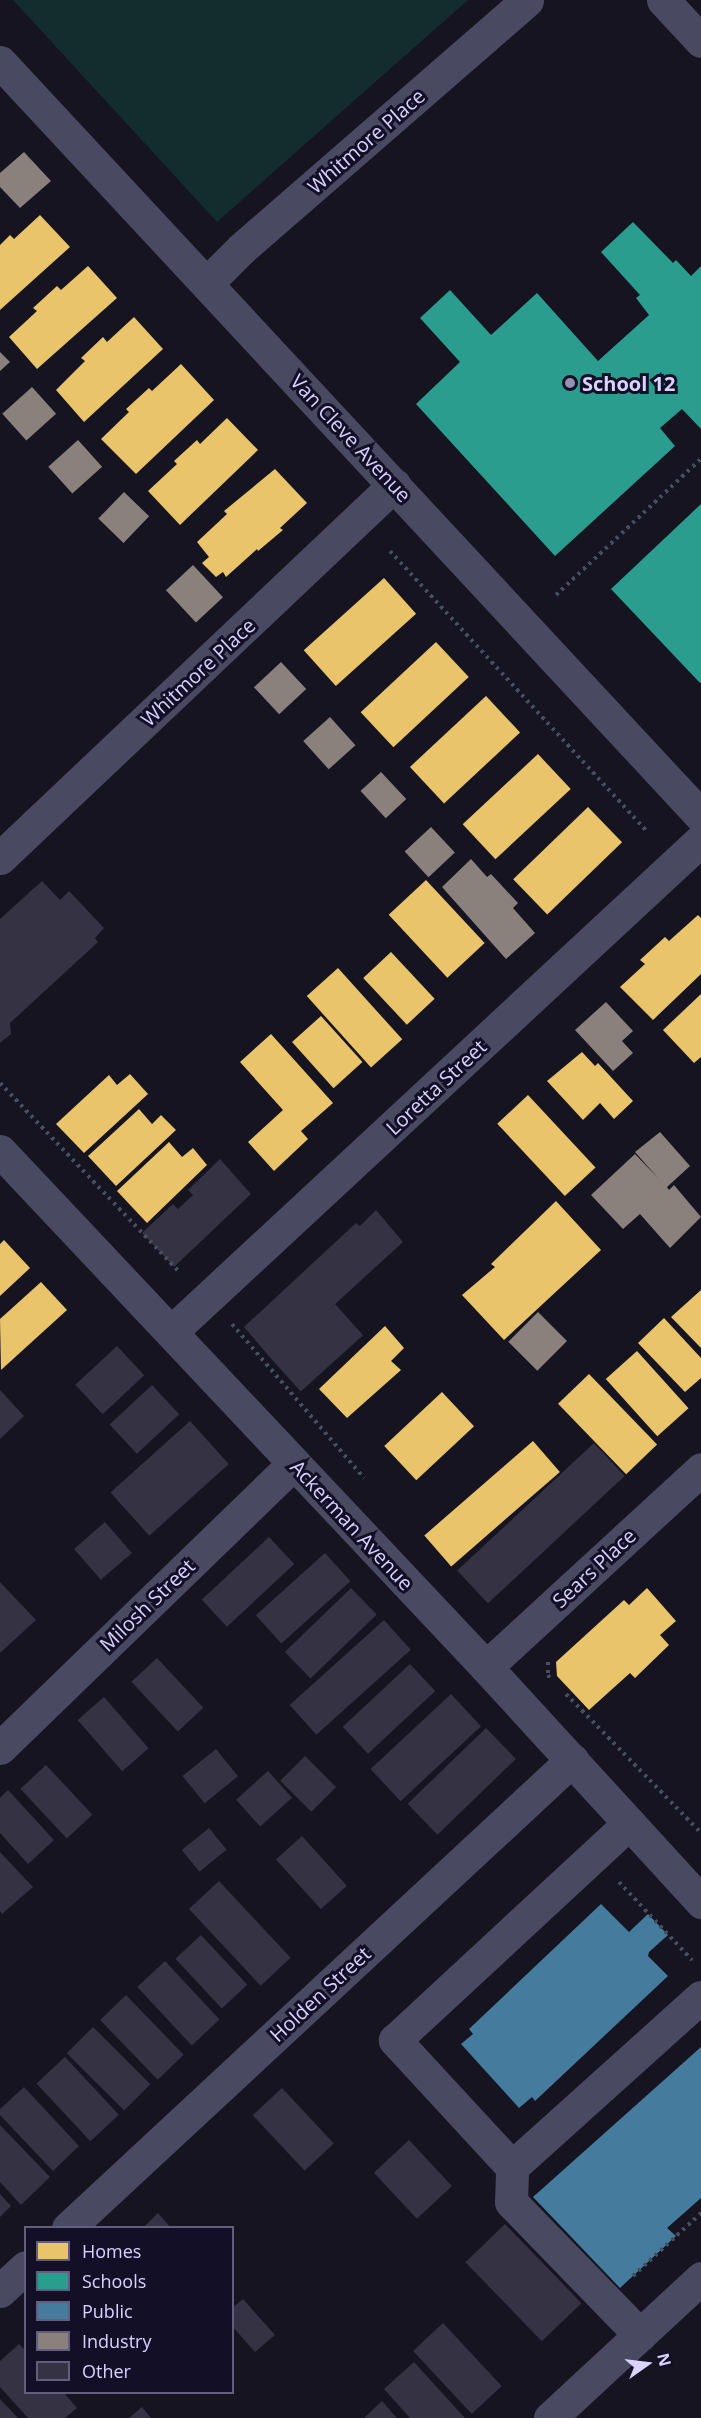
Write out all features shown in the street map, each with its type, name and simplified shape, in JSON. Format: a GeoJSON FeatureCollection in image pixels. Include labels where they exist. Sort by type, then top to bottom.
{"type":"FeatureCollection","features":[{"type":"Feature","properties":{"kind":"street","name":"Whitmore Place"},"geometry":{"type":"LineString","coordinates":[[207,283],[241,249],[527,0]]}},
{"type":"Feature","properties":{"kind":"street"},"geometry":{"type":"LineString","coordinates":[[663,0],[701,40]]}},
{"type":"Feature","properties":{"kind":"street","name":"Van Cleve Avenue"},"geometry":{"type":"LineString","coordinates":[[0,62],[701,816]]}},
{"type":"Feature","properties":{"kind":"street","name":"Whitmore Place"},"geometry":{"type":"LineString","coordinates":[[0,858],[394,485]]}},
{"type":"Feature","properties":{"kind":"street","name":"Loretta Street"},"geometry":{"type":"LineString","coordinates":[[171,1332],[701,840]]}},
{"type":"Feature","properties":{"kind":"street","name":"Ackerman Avenue"},"geometry":{"type":"LineString","coordinates":[[0,1150],[486,1667],[701,1902]]}},
{"type":"Feature","properties":{"kind":"street","name":"Milosh Street"},"geometry":{"type":"LineString","coordinates":[[0,1748],[294,1463]]}},
{"type":"Feature","properties":{"kind":"street","name":"Sears Place"},"geometry":{"type":"LineString","coordinates":[[486,1667],[701,1469]]}},
{"type":"Feature","properties":{"kind":"street","name":"Holden Street"},"geometry":{"type":"LineString","coordinates":[[70,2226],[572,1760]]}},
{"type":"Feature","properties":{"kind":"street"},"geometry":{"type":"LineString","coordinates":[[629,1823],[395,2040],[512,2167],[511,2202],[640,2335]]}},
{"type":"Feature","properties":{"kind":"street"},"geometry":{"type":"LineString","coordinates":[[512,2167],[701,1997]]}},
{"type":"Feature","properties":{"kind":"street"},"geometry":{"type":"LineString","coordinates":[[0,2291],[24,2269]]}},
{"type":"Feature","properties":{"kind":"street"},"geometry":{"type":"LineString","coordinates":[[550,2418],[701,2278]]}},
{"type":"Feature","properties":{"kind":"path"},"geometry":{"type":"LineString","coordinates":[[556,595],[701,459]]}},
{"type":"Feature","properties":{"kind":"path"},"geometry":{"type":"LineString","coordinates":[[390,551],[646,831]]}},
{"type":"Feature","properties":{"kind":"path"},"geometry":{"type":"LineString","coordinates":[[0,1083],[206,1300],[237,1329],[370,1485]]}},
{"type":"Feature","properties":{"kind":"path"},"geometry":{"type":"LineString","coordinates":[[521,1635],[549,1662]]}},
{"type":"Feature","properties":{"kind":"path"},"geometry":{"type":"LineString","coordinates":[[556,1683],[548,1675],[549,1662],[557,1654]]}},
{"type":"Feature","properties":{"kind":"path"},"geometry":{"type":"LineString","coordinates":[[564,1692],[701,1833]]}},
{"type":"Feature","properties":{"kind":"path"},"geometry":{"type":"LineString","coordinates":[[607,2300],[701,2213]]}},
{"type":"Feature","properties":{"kind":"green space"},"geometry":{"type":"Polygon","coordinates":[[[13,0],[468,0],[217,222],[13,0]]]}},
{"type":"Feature","properties":{"kind":"building: Homes"},"geometry":{"type":"Polygon","coordinates":[[[40,215],[70,247],[0,310],[0,245],[10,235],[14,239],[40,215]]]}},
{"type":"Feature","properties":{"kind":"building: Homes"},"geometry":{"type":"Polygon","coordinates":[[[88,266],[117,298],[37,369],[9,337],[37,311],[33,308],[57,286],[61,290],[88,266]]]}},
{"type":"Feature","properties":{"kind":"building: Homes"},"geometry":{"type":"Polygon","coordinates":[[[134,317],[163,349],[84,422],[56,390],[85,361],[81,358],[103,337],[107,342],[134,317]]]}},
{"type":"Feature","properties":{"kind":"building: Homes"},"geometry":{"type":"Polygon","coordinates":[[[181,364],[214,400],[136,474],[101,439],[129,412],[126,409],[149,388],[152,391],[181,364]]]}},
{"type":"Feature","properties":{"kind":"building: Homes"},"geometry":{"type":"Polygon","coordinates":[[[227,418],[258,450],[180,525],[148,491],[177,464],[174,461],[197,440],[200,444],[227,418]]]}},
{"type":"Feature","properties":{"kind":"building: Homes"},"geometry":{"type":"Polygon","coordinates":[[[275,469],[307,503],[280,528],[283,530],[258,551],[257,549],[226,577],[223,572],[216,577],[202,563],[209,557],[197,542],[227,514],[224,511],[275,469]]]}},
{"type":"Feature","properties":{"kind":"building: Homes"},"geometry":{"type":"Polygon","coordinates":[[[384,578],[416,614],[336,686],[304,650],[384,578]]]}},
{"type":"Feature","properties":{"kind":"building: Homes"},"geometry":{"type":"Polygon","coordinates":[[[436,642],[469,677],[393,747],[361,712],[436,642]]]}},
{"type":"Feature","properties":{"kind":"building: Homes"},"geometry":{"type":"Polygon","coordinates":[[[486,696],[520,733],[444,803],[410,767],[486,696]]]}},
{"type":"Feature","properties":{"kind":"building: Homes"},"geometry":{"type":"Polygon","coordinates":[[[538,754],[571,789],[495,859],[463,824],[538,754]]]}},
{"type":"Feature","properties":{"kind":"building: Homes"},"geometry":{"type":"Polygon","coordinates":[[[588,807],[622,842],[547,914],[513,879],[588,807]]]}},
{"type":"Feature","properties":{"kind":"building: Homes"},"geometry":{"type":"Polygon","coordinates":[[[426,880],[485,943],[447,978],[389,915],[426,880]]]}},
{"type":"Feature","properties":{"kind":"building: Homes"},"geometry":{"type":"Polygon","coordinates":[[[698,915],[701,918],[701,974],[653,1020],[620,987],[645,964],[640,960],[665,937],[669,941],[698,915]]]}},
{"type":"Feature","properties":{"kind":"building: Homes"},"geometry":{"type":"Polygon","coordinates":[[[391,952],[435,999],[407,1025],[363,978],[391,952]]]}},
{"type":"Feature","properties":{"kind":"building: Homes"},"geometry":{"type":"Polygon","coordinates":[[[338,968],[402,1039],[371,1067],[307,996],[338,968]]]}},
{"type":"Feature","properties":{"kind":"building: Homes"},"geometry":{"type":"Polygon","coordinates":[[[701,994],[701,1057],[694,1063],[663,1030],[701,994]]]}},
{"type":"Feature","properties":{"kind":"building: Homes"},"geometry":{"type":"Polygon","coordinates":[[[321,1016],[362,1062],[334,1088],[292,1042],[321,1016]]]}},
{"type":"Feature","properties":{"kind":"building: Homes"},"geometry":{"type":"Polygon","coordinates":[[[271,1034],[333,1103],[301,1131],[308,1139],[274,1171],[248,1142],[283,1110],[240,1062],[271,1034]]]}},
{"type":"Feature","properties":{"kind":"building: Homes"},"geometry":{"type":"Polygon","coordinates":[[[582,1052],[595,1066],[598,1063],[633,1101],[614,1119],[600,1103],[583,1120],[547,1081],[582,1052]]]}},
{"type":"Feature","properties":{"kind":"building: Homes"},"geometry":{"type":"Polygon","coordinates":[[[130,1074],[148,1094],[84,1153],[56,1124],[109,1075],[117,1085],[130,1074]]]}},
{"type":"Feature","properties":{"kind":"building: Homes"},"geometry":{"type":"Polygon","coordinates":[[[528,1095],[596,1167],[565,1196],[497,1124],[528,1095]]]}},
{"type":"Feature","properties":{"kind":"building: Homes"},"geometry":{"type":"Polygon","coordinates":[[[139,1109],[152,1124],[161,1115],[176,1130],[116,1186],[88,1156],[139,1109]]]}},
{"type":"Feature","properties":{"kind":"building: Homes"},"geometry":{"type":"Polygon","coordinates":[[[169,1142],[182,1157],[193,1148],[207,1165],[147,1223],[117,1191],[169,1142]]]}},
{"type":"Feature","properties":{"kind":"building: Homes"},"geometry":{"type":"Polygon","coordinates":[[[556,1201],[601,1250],[504,1340],[462,1295],[495,1267],[491,1264],[556,1201]]]}},
{"type":"Feature","properties":{"kind":"building: Homes"},"geometry":{"type":"Polygon","coordinates":[[[4,1240],[30,1268],[0,1296],[0,1244],[4,1240]]]}},
{"type":"Feature","properties":{"kind":"building: Homes"},"geometry":{"type":"Polygon","coordinates":[[[41,1282],[67,1310],[1,1370],[0,1319],[41,1282]]]}},
{"type":"Feature","properties":{"kind":"building: Homes"},"geometry":{"type":"Polygon","coordinates":[[[701,1290],[701,1348],[671,1317],[701,1290]]]}},
{"type":"Feature","properties":{"kind":"building: Homes"},"geometry":{"type":"Polygon","coordinates":[[[664,1318],[701,1358],[701,1378],[685,1392],[638,1343],[664,1318]]]}},
{"type":"Feature","properties":{"kind":"building: Homes"},"geometry":{"type":"Polygon","coordinates":[[[385,1326],[404,1348],[391,1361],[401,1370],[347,1418],[319,1389],[385,1326]]]}},
{"type":"Feature","properties":{"kind":"building: Homes"},"geometry":{"type":"Polygon","coordinates":[[[637,1351],[689,1408],[657,1436],[606,1379],[637,1351]]]}},
{"type":"Feature","properties":{"kind":"building: Homes"},"geometry":{"type":"Polygon","coordinates":[[[589,1374],[657,1444],[626,1474],[558,1404],[589,1374]]]}},
{"type":"Feature","properties":{"kind":"building: Homes"},"geometry":{"type":"Polygon","coordinates":[[[442,1392],[474,1426],[416,1480],[384,1446],[442,1392]]]}},
{"type":"Feature","properties":{"kind":"building: Homes"},"geometry":{"type":"Polygon","coordinates":[[[533,1441],[560,1472],[451,1566],[424,1535],[533,1441]]]}},
{"type":"Feature","properties":{"kind":"building: Homes"},"geometry":{"type":"Polygon","coordinates":[[[647,1588],[676,1621],[660,1635],[669,1645],[635,1678],[630,1673],[589,1710],[557,1676],[556,1662],[624,1600],[629,1605],[647,1588]]]}},
{"type":"Feature","properties":{"kind":"building: Schools","name":"School 12"},"geometry":{"type":"Polygon","coordinates":[[[633,222],[673,263],[676,260],[691,276],[701,266],[701,429],[682,409],[660,428],[675,446],[555,556],[416,404],[460,362],[420,318],[450,290],[491,335],[537,293],[598,361],[649,315],[636,298],[640,295],[601,252],[633,222]]]}},
{"type":"Feature","properties":{"kind":"building: Schools"},"geometry":{"type":"Polygon","coordinates":[[[701,504],[701,682],[700,683],[611,589],[701,504]]]}},
{"type":"Feature","properties":{"kind":"building: Public"},"geometry":{"type":"Polygon","coordinates":[[[601,1904],[629,1932],[648,1914],[668,1935],[649,1952],[648,1956],[668,1976],[535,2101],[532,2097],[519,2108],[461,2044],[473,2034],[469,2029],[601,1904]]]}},
{"type":"Feature","properties":{"kind":"building: Public"},"geometry":{"type":"Polygon","coordinates":[[[701,2047],[701,2198],[667,2228],[676,2236],[620,2288],[533,2197],[701,2047]]]}},
{"type":"Feature","properties":{"kind":"building: Industry"},"geometry":{"type":"Polygon","coordinates":[[[24,152],[51,181],[20,208],[0,187],[0,173],[24,152]]]}},
{"type":"Feature","properties":{"kind":"building: Industry"},"geometry":{"type":"Polygon","coordinates":[[[0,352],[10,362],[0,371],[0,352]]]}},
{"type":"Feature","properties":{"kind":"building: Industry"},"geometry":{"type":"Polygon","coordinates":[[[32,387],[56,414],[26,441],[2,414],[32,387]]]}},
{"type":"Feature","properties":{"kind":"building: Industry"},"geometry":{"type":"Polygon","coordinates":[[[78,440],[102,467],[72,494],[48,467],[78,440]]]}},
{"type":"Feature","properties":{"kind":"building: Industry"},"geometry":{"type":"Polygon","coordinates":[[[124,492],[149,516],[123,543],[98,519],[124,492]]]}},
{"type":"Feature","properties":{"kind":"building: Industry"},"geometry":{"type":"Polygon","coordinates":[[[193,565],[223,597],[196,622],[166,590],[193,565]]]}},
{"type":"Feature","properties":{"kind":"building: Industry"},"geometry":{"type":"Polygon","coordinates":[[[281,662],[306,689],[279,714],[254,687],[281,662]]]}},
{"type":"Feature","properties":{"kind":"building: Industry"},"geometry":{"type":"Polygon","coordinates":[[[330,717],[355,745],[329,769],[303,741],[330,717]]]}},
{"type":"Feature","properties":{"kind":"building: Industry"},"geometry":{"type":"Polygon","coordinates":[[[381,772],[406,799],[386,818],[361,791],[381,772]]]}},
{"type":"Feature","properties":{"kind":"building: Industry"},"geometry":{"type":"Polygon","coordinates":[[[431,827],[455,853],[429,877],[405,852],[431,827]]]}},
{"type":"Feature","properties":{"kind":"building: Industry"},"geometry":{"type":"Polygon","coordinates":[[[471,859],[487,877],[491,874],[518,903],[513,908],[535,933],[506,959],[442,887],[471,859]]]}},
{"type":"Feature","properties":{"kind":"building: Industry"},"geometry":{"type":"Polygon","coordinates":[[[606,1002],[633,1031],[622,1041],[633,1053],[613,1071],[575,1030],[606,1002]]]}},
{"type":"Feature","properties":{"kind":"building: Industry"},"geometry":{"type":"Polygon","coordinates":[[[660,1132],[690,1166],[667,1187],[669,1190],[674,1185],[701,1217],[670,1248],[640,1214],[623,1229],[591,1195],[635,1154],[658,1178],[635,1152],[660,1132]]]}},
{"type":"Feature","properties":{"kind":"building: Industry"},"geometry":{"type":"Polygon","coordinates":[[[538,1312],[567,1341],[537,1371],[508,1342],[538,1312]]]}},
{"type":"Feature","properties":{"kind":"building: Other"},"geometry":{"type":"Polygon","coordinates":[[[42,881],[60,900],[69,891],[104,928],[95,938],[98,942],[10,1023],[11,1034],[0,1043],[0,919],[42,881]]]}},
{"type":"Feature","properties":{"kind":"building: Other"},"geometry":{"type":"Polygon","coordinates":[[[220,1159],[251,1194],[174,1267],[142,1233],[173,1204],[178,1209],[193,1195],[188,1190],[220,1159]]]}},
{"type":"Feature","properties":{"kind":"building: Other"},"geometry":{"type":"Polygon","coordinates":[[[376,1210],[403,1242],[273,1361],[244,1327],[356,1223],[360,1226],[376,1210]]]}},
{"type":"Feature","properties":{"kind":"building: Other"},"geometry":{"type":"Polygon","coordinates":[[[335,1304],[363,1335],[301,1391],[273,1360],[335,1304]]]}},
{"type":"Feature","properties":{"kind":"building: Other"},"geometry":{"type":"Polygon","coordinates":[[[117,1346],[144,1375],[103,1414],[75,1385],[117,1346]]]}},
{"type":"Feature","properties":{"kind":"building: Other"},"geometry":{"type":"Polygon","coordinates":[[[152,1385],[179,1414],[137,1454],[110,1425],[152,1385]]]}},
{"type":"Feature","properties":{"kind":"building: Other"},"geometry":{"type":"Polygon","coordinates":[[[0,1390],[24,1416],[0,1439],[0,1390]]]}},
{"type":"Feature","properties":{"kind":"building: Other"},"geometry":{"type":"Polygon","coordinates":[[[190,1421],[229,1464],[149,1536],[110,1493],[190,1421]]]}},
{"type":"Feature","properties":{"kind":"building: Other"},"geometry":{"type":"Polygon","coordinates":[[[594,1443],[625,1476],[488,1603],[457,1571],[594,1443]]]}},
{"type":"Feature","properties":{"kind":"building: Other"},"geometry":{"type":"Polygon","coordinates":[[[105,1522],[132,1553],[101,1580],[74,1549],[105,1522]]]}},
{"type":"Feature","properties":{"kind":"building: Other"},"geometry":{"type":"Polygon","coordinates":[[[269,1537],[294,1564],[227,1627],[202,1600],[269,1537]]]}},
{"type":"Feature","properties":{"kind":"building: Other"},"geometry":{"type":"Polygon","coordinates":[[[325,1553],[350,1581],[281,1643],[256,1615],[325,1553]]]}},
{"type":"Feature","properties":{"kind":"building: Other"},"geometry":{"type":"Polygon","coordinates":[[[0,1582],[36,1620],[0,1653],[0,1582]]]}},
{"type":"Feature","properties":{"kind":"building: Other"},"geometry":{"type":"Polygon","coordinates":[[[351,1588],[377,1615],[311,1679],[285,1652],[351,1588]]]}},
{"type":"Feature","properties":{"kind":"building: Other"},"geometry":{"type":"Polygon","coordinates":[[[384,1620],[411,1650],[316,1735],[290,1705],[384,1620]]]}},
{"type":"Feature","properties":{"kind":"building: Other"},"geometry":{"type":"Polygon","coordinates":[[[157,1658],[203,1708],[178,1732],[131,1682],[157,1658]]]}},
{"type":"Feature","properties":{"kind":"building: Other"},"geometry":{"type":"Polygon","coordinates":[[[410,1664],[435,1691],[368,1754],[343,1727],[410,1664]]]}},
{"type":"Feature","properties":{"kind":"building: Other"},"geometry":{"type":"Polygon","coordinates":[[[451,1694],[481,1726],[401,1801],[371,1769],[451,1694]]]}},
{"type":"Feature","properties":{"kind":"building: Other"},"geometry":{"type":"Polygon","coordinates":[[[104,1697],[149,1748],[122,1771],[78,1720],[104,1697]]]}},
{"type":"Feature","properties":{"kind":"building: Other"},"geometry":{"type":"Polygon","coordinates":[[[486,1728],[516,1759],[437,1835],[408,1804],[486,1728]]]}},
{"type":"Feature","properties":{"kind":"building: Other"},"geometry":{"type":"Polygon","coordinates":[[[216,1749],[238,1776],[205,1803],[183,1776],[216,1749]]]}},
{"type":"Feature","properties":{"kind":"building: Other"},"geometry":{"type":"Polygon","coordinates":[[[305,1756],[336,1787],[311,1812],[280,1781],[305,1756]]]}},
{"type":"Feature","properties":{"kind":"building: Other"},"geometry":{"type":"Polygon","coordinates":[[[46,1765],[92,1815],[67,1839],[20,1789],[46,1765]]]}},
{"type":"Feature","properties":{"kind":"building: Other"},"geometry":{"type":"Polygon","coordinates":[[[268,1771],[292,1798],[260,1827],[236,1800],[268,1771]]]}},
{"type":"Feature","properties":{"kind":"building: Other"},"geometry":{"type":"Polygon","coordinates":[[[8,1790],[54,1840],[28,1864],[0,1833],[0,1798],[8,1790]]]}},
{"type":"Feature","properties":{"kind":"building: Other"},"geometry":{"type":"Polygon","coordinates":[[[209,1828],[227,1850],[199,1872],[182,1850],[209,1828]]]}},
{"type":"Feature","properties":{"kind":"building: Other"},"geometry":{"type":"Polygon","coordinates":[[[302,1836],[347,1886],[321,1909],[276,1859],[302,1836]]]}},
{"type":"Feature","properties":{"kind":"building: Other"},"geometry":{"type":"Polygon","coordinates":[[[0,1852],[33,1887],[2,1914],[0,1911],[0,1852]]]}},
{"type":"Feature","properties":{"kind":"building: Other"},"geometry":{"type":"Polygon","coordinates":[[[219,1881],[291,1958],[261,1986],[189,1909],[219,1881]]]}},
{"type":"Feature","properties":{"kind":"building: Other"},"geometry":{"type":"Polygon","coordinates":[[[201,1935],[247,1985],[222,2009],[175,1959],[201,1935]]]}},
{"type":"Feature","properties":{"kind":"building: Other"},"geometry":{"type":"Polygon","coordinates":[[[165,1961],[220,2020],[192,2045],[137,1987],[165,1961]]]}},
{"type":"Feature","properties":{"kind":"building: Other"},"geometry":{"type":"Polygon","coordinates":[[[126,1995],[184,2055],[158,2080],[100,2020],[126,1995]]]}},
{"type":"Feature","properties":{"kind":"building: Other"},"geometry":{"type":"Polygon","coordinates":[[[93,2027],[150,2084],[124,2110],[67,2053],[93,2027]]]}},
{"type":"Feature","properties":{"kind":"building: Other"},"geometry":{"type":"Polygon","coordinates":[[[65,2057],[119,2115],[90,2141],[36,2084],[65,2057]]]}},
{"type":"Feature","properties":{"kind":"building: Other"},"geometry":{"type":"Polygon","coordinates":[[[24,2087],[79,2146],[53,2171],[0,2115],[0,2109],[24,2087]]]}},
{"type":"Feature","properties":{"kind":"building: Other"},"geometry":{"type":"Polygon","coordinates":[[[282,2088],[334,2144],[305,2171],[253,2115],[282,2088]]]}},
{"type":"Feature","properties":{"kind":"building: Other"},"geometry":{"type":"Polygon","coordinates":[[[0,2125],[50,2177],[21,2205],[0,2182],[0,2125]]]}},
{"type":"Feature","properties":{"kind":"building: Other"},"geometry":{"type":"Polygon","coordinates":[[[409,2140],[452,2186],[417,2219],[374,2173],[409,2140]]]}},
{"type":"Feature","properties":{"kind":"building: Other"},"geometry":{"type":"Polygon","coordinates":[[[0,2194],[11,2206],[0,2217],[0,2194]]]}},
{"type":"Feature","properties":{"kind":"building: Other"},"geometry":{"type":"Polygon","coordinates":[[[158,2213],[169,2226],[145,2226],[158,2213]]]}},
{"type":"Feature","properties":{"kind":"building: Other"},"geometry":{"type":"Polygon","coordinates":[[[505,2224],[581,2303],[542,2341],[465,2262],[505,2224]]]}},
{"type":"Feature","properties":{"kind":"building: Other"},"geometry":{"type":"Polygon","coordinates":[[[243,2299],[275,2335],[255,2352],[234,2328],[234,2306],[243,2299]]]}},
{"type":"Feature","properties":{"kind":"building: Other"},"geometry":{"type":"Polygon","coordinates":[[[443,2323],[502,2386],[472,2414],[413,2351],[443,2323]]]}},
{"type":"Feature","properties":{"kind":"building: Other"},"geometry":{"type":"Polygon","coordinates":[[[19,2344],[24,2349],[24,2394],[65,2394],[77,2408],[65,2418],[28,2418],[0,2387],[0,2361],[19,2344]]]}},
{"type":"Feature","properties":{"kind":"building: Other"},"geometry":{"type":"Polygon","coordinates":[[[414,2362],[465,2418],[410,2418],[384,2389],[414,2362]]]}},
{"type":"Feature","properties":{"kind":"building: Other"},"geometry":{"type":"Polygon","coordinates":[[[0,2399],[18,2418],[0,2418],[0,2399]]]}},
{"type":"Feature","properties":{"kind":"building: Other"},"geometry":{"type":"Polygon","coordinates":[[[382,2401],[397,2418],[364,2418],[382,2401]]]}},
{"type":"Feature","properties":{"kind":"building: Other"},"geometry":{"type":"Polygon","coordinates":[[[142,2407],[151,2418],[129,2418],[142,2407]]]}},
{"type":"Feature","properties":{"kind":"place","name":"School 12"},"geometry":{"type":"Point","coordinates":[570,383]}}]}
